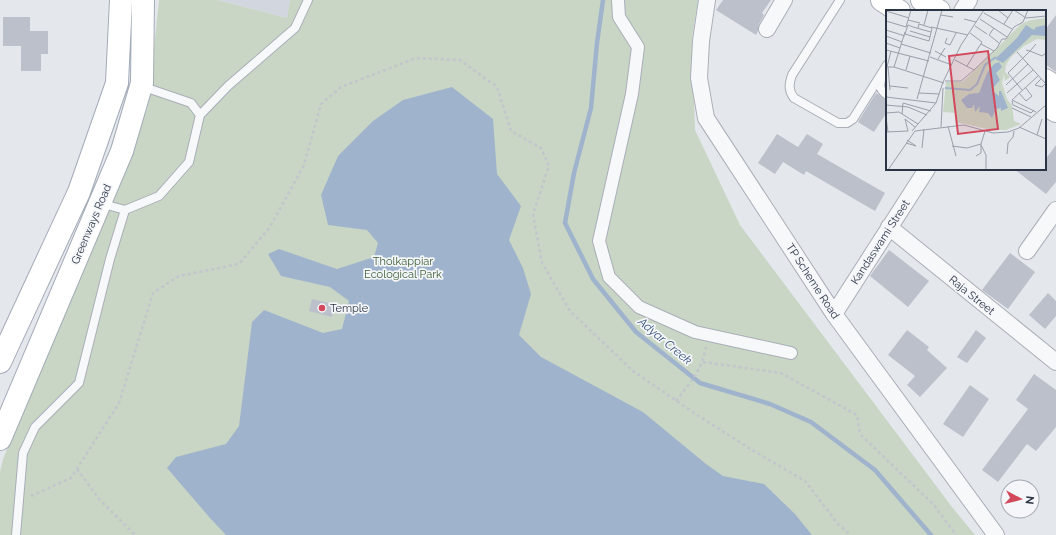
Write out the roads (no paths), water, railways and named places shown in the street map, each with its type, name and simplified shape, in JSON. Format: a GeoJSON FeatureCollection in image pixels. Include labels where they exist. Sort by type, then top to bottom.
{"type":"FeatureCollection","features":[{"type":"Feature","properties":{"kind":"main road"},"geometry":{"type":"LineString","coordinates":[[0,362],[79,192],[117,83],[121,0]]}},
{"type":"Feature","properties":{"kind":"main road","name":"Greenways Road"},"geometry":{"type":"LineString","coordinates":[[0,439],[122,151],[142,83],[143,0]]}},
{"type":"Feature","properties":{"kind":"main road"},"geometry":{"type":"LineString","coordinates":[[882,0],[897,10]]}},
{"type":"Feature","properties":{"kind":"main road"},"geometry":{"type":"LineString","coordinates":[[922,0],[937,10]]}},
{"type":"Feature","properties":{"kind":"main road"},"geometry":{"type":"LineString","coordinates":[[1046,81],[1056,87]]}},
{"type":"Feature","properties":{"kind":"main road"},"geometry":{"type":"LineString","coordinates":[[1046,105],[1056,111]]}},
{"type":"Feature","properties":{"kind":"street"},"geometry":{"type":"LineString","coordinates":[[618,0],[619,17],[638,47],[632,94],[599,241],[609,277],[639,307],[695,332],[791,353]]}},
{"type":"Feature","properties":{"kind":"street","name":"TP Scheme Road"},"geometry":{"type":"LineString","coordinates":[[708,0],[701,41],[699,78],[706,118],[834,314],[996,535]]}},
{"type":"Feature","properties":{"kind":"street"},"geometry":{"type":"LineString","coordinates":[[767,29],[784,0]]}},
{"type":"Feature","properties":{"kind":"street"},"geometry":{"type":"LineString","coordinates":[[940,10],[945,0]]}},
{"type":"Feature","properties":{"kind":"street"},"geometry":{"type":"LineString","coordinates":[[963,10],[969,0]]}},
{"type":"Feature","properties":{"kind":"street","name":"Kandaswami Street"},"geometry":{"type":"LineString","coordinates":[[834,314],[926,170]]}},
{"type":"Feature","properties":{"kind":"street"},"geometry":{"type":"LineString","coordinates":[[1027,250],[1056,210]]}},
{"type":"Feature","properties":{"kind":"street","name":"Raja Street"},"geometry":{"type":"LineString","coordinates":[[889,227],[1056,362]]}},
{"type":"Feature","properties":{"kind":"lane"},"geometry":{"type":"LineString","coordinates":[[100,202],[124,210],[158,196],[189,162],[200,115],[228,86],[295,28],[308,0]]}},
{"type":"Feature","properties":{"kind":"lane"},"geometry":{"type":"LineString","coordinates":[[840,0],[792,75],[789,84],[790,92],[794,98],[838,123],[847,123],[853,119],[886,66]]}},
{"type":"Feature","properties":{"kind":"lane"},"geometry":{"type":"LineString","coordinates":[[886,72],[879,87],[886,94]]}},
{"type":"Feature","properties":{"kind":"lane"},"geometry":{"type":"LineString","coordinates":[[142,83],[150,89],[191,103],[200,115]]}},
{"type":"Feature","properties":{"kind":"lane"},"geometry":{"type":"LineString","coordinates":[[16,535],[23,453],[35,427],[79,383],[110,259],[124,210]]}},
{"type":"Feature","properties":{"kind":"water"},"geometry":{"type":"Polygon","coordinates":[[[452,87],[493,119],[497,174],[521,206],[509,240],[523,268],[531,294],[519,335],[541,357],[643,412],[706,464],[723,476],[764,484],[795,514],[812,535],[226,535],[167,468],[176,457],[226,444],[239,426],[252,322],[264,310],[323,333],[342,329],[349,301],[330,287],[281,276],[268,254],[279,249],[337,269],[374,257],[378,243],[367,230],[328,225],[321,195],[338,156],[373,121],[403,100],[452,87]]]}},
{"type":"Feature","properties":{"kind":"waterway","name":"Adyar Creek"},"geometry":{"type":"LineString","coordinates":[[603,0],[597,43],[591,108],[574,173],[565,223],[593,279],[636,332],[700,383],[770,404],[811,422],[875,470],[931,535]]}},
{"type":"Feature","properties":{"kind":"place","name":"Temple"},"geometry":{"type":"Point","coordinates":[322,308]}},
{"type":"Feature","properties":{"kind":"park label","name":"Tholkappiar Ecological Park"},"geometry":{"type":"Point","coordinates":[403,267]}}]}
